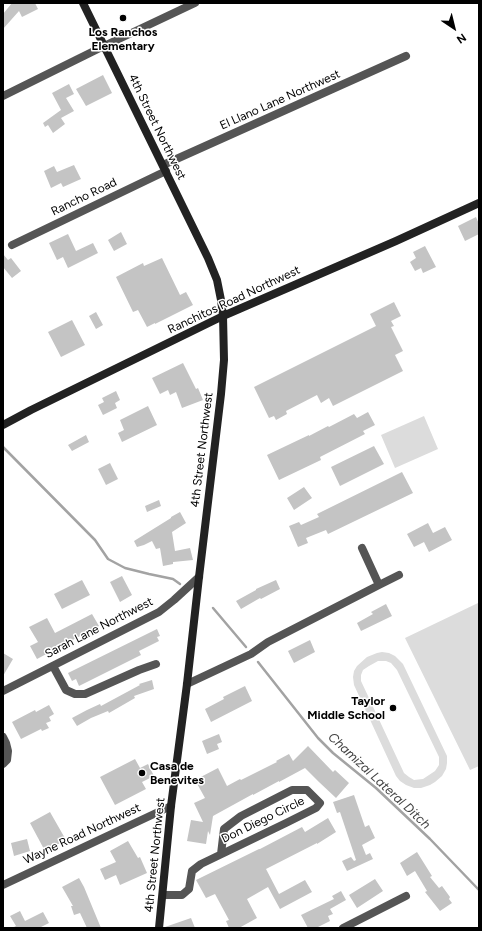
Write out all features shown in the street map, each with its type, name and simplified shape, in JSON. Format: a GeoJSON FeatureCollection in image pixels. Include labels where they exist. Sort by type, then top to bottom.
{"type":"FeatureCollection","features":[{"type":"Feature","properties":{"kind":"main road","name":"4th Street Northwest"},"geometry":{"type":"LineString","coordinates":[[83,3],[208,258],[217,280],[223,316],[224,360],[222,394],[171,806],[159,928]]}},
{"type":"Feature","properties":{"kind":"main road","name":"Ranchitos Road Northwest"},"geometry":{"type":"LineString","coordinates":[[3,425],[223,316],[396,241],[479,203]]}},
{"type":"Feature","properties":{"kind":"street"},"geometry":{"type":"LineString","coordinates":[[3,96],[195,3]]}},
{"type":"Feature","properties":{"kind":"street","name":"El Llano Lane Northwest"},"geometry":{"type":"LineString","coordinates":[[164,168],[406,56]]}},
{"type":"Feature","properties":{"kind":"street","name":"Rancho Road"},"geometry":{"type":"LineString","coordinates":[[12,245],[164,168]]}},
{"type":"Feature","properties":{"kind":"street"},"geometry":{"type":"LineString","coordinates":[[362,548],[379,585]]}},
{"type":"Feature","properties":{"kind":"street"},"geometry":{"type":"LineString","coordinates":[[187,684],[251,654],[268,642],[399,575]]}},
{"type":"Feature","properties":{"kind":"street","name":"Sarah Lane Northwest"},"geometry":{"type":"LineString","coordinates":[[3,691],[159,612],[199,577]]}},
{"type":"Feature","properties":{"kind":"street"},"geometry":{"type":"LineString","coordinates":[[53,666],[66,690],[75,694],[85,694],[156,664]]}},
{"type":"Feature","properties":{"kind":"street"},"geometry":{"type":"LineString","coordinates":[[3,736],[8,751],[7,760],[3,764]]}},
{"type":"Feature","properties":{"kind":"street","name":"Don Diego Circle"},"geometry":{"type":"LineString","coordinates":[[163,896],[182,896],[189,889],[192,871],[201,864],[247,843],[316,808],[320,803],[307,790],[292,790],[240,816],[224,829],[221,854]]}},
{"type":"Feature","properties":{"kind":"street","name":"Wayne Road Northwest"},"geometry":{"type":"LineString","coordinates":[[3,884],[171,806]]}},
{"type":"Feature","properties":{"kind":"street"},"geometry":{"type":"LineString","coordinates":[[343,928],[406,896]]}},
{"type":"Feature","properties":{"kind":"shaded area"},"geometry":{"type":"Polygon","coordinates":[[[424,416],[438,449],[395,468],[381,435],[424,416]]]}},
{"type":"Feature","properties":{"kind":"shaded area"},"geometry":{"type":"Polygon","coordinates":[[[478,603],[479,766],[470,770],[405,638],[478,603]]]}},
{"type":"Feature","properties":{"kind":"shaded area"},"geometry":{"type":"Polygon","coordinates":[[[377,653],[389,653],[395,656],[403,664],[447,756],[446,769],[442,776],[430,785],[421,788],[414,788],[400,781],[396,776],[354,685],[353,677],[357,666],[367,657],[377,653]],[[378,661],[363,670],[361,681],[404,773],[414,780],[423,779],[435,771],[439,765],[439,757],[397,670],[391,663],[386,661],[378,661]]]}},
{"type":"Feature","properties":{"kind":"building"},"geometry":{"type":"Polygon","coordinates":[[[12,3],[35,3],[38,9],[22,17],[19,11],[3,29],[3,14],[12,3]]]}},
{"type":"Feature","properties":{"kind":"building"},"geometry":{"type":"Polygon","coordinates":[[[103,75],[112,93],[86,106],[76,89],[103,75]]]}},
{"type":"Feature","properties":{"kind":"building"},"geometry":{"type":"Polygon","coordinates":[[[69,84],[74,94],[66,98],[74,111],[61,118],[65,124],[53,133],[48,125],[45,127],[43,123],[61,110],[52,93],[69,84]]]}},
{"type":"Feature","properties":{"kind":"building"},"geometry":{"type":"Polygon","coordinates":[[[74,165],[81,179],[63,187],[61,183],[51,188],[44,171],[54,166],[57,172],[74,165]]]}},
{"type":"Feature","properties":{"kind":"building"},"geometry":{"type":"Polygon","coordinates":[[[476,217],[479,224],[479,234],[465,241],[458,226],[476,217]]]}},
{"type":"Feature","properties":{"kind":"building"},"geometry":{"type":"Polygon","coordinates":[[[121,232],[127,244],[114,251],[108,240],[121,232]]]}},
{"type":"Feature","properties":{"kind":"building"},"geometry":{"type":"Polygon","coordinates":[[[68,234],[76,251],[93,243],[98,253],[68,268],[63,257],[57,260],[49,243],[68,234]]]}},
{"type":"Feature","properties":{"kind":"building"},"geometry":{"type":"Polygon","coordinates":[[[425,246],[436,267],[423,273],[421,268],[415,271],[410,262],[416,258],[413,252],[425,246]]]}},
{"type":"Feature","properties":{"kind":"building"},"geometry":{"type":"Polygon","coordinates":[[[3,254],[8,260],[11,258],[21,271],[12,278],[3,267],[3,254]]]}},
{"type":"Feature","properties":{"kind":"building"},"geometry":{"type":"Polygon","coordinates":[[[162,258],[180,295],[186,292],[193,305],[147,327],[138,310],[133,312],[116,277],[143,263],[144,266],[162,258]]]}},
{"type":"Feature","properties":{"kind":"building"},"geometry":{"type":"Polygon","coordinates":[[[394,302],[401,316],[391,321],[394,326],[391,327],[403,351],[395,355],[403,371],[333,406],[329,398],[321,403],[317,395],[286,411],[287,414],[276,420],[274,416],[269,418],[254,387],[376,326],[370,314],[394,302]]]}},
{"type":"Feature","properties":{"kind":"building"},"geometry":{"type":"Polygon","coordinates":[[[96,312],[103,325],[96,329],[89,316],[96,312]]]}},
{"type":"Feature","properties":{"kind":"building"},"geometry":{"type":"Polygon","coordinates":[[[72,320],[85,345],[61,357],[48,332],[72,320]]]}},
{"type":"Feature","properties":{"kind":"building"},"geometry":{"type":"Polygon","coordinates":[[[183,363],[196,389],[198,388],[203,400],[182,408],[176,392],[170,395],[168,390],[160,394],[152,378],[183,363]]]}},
{"type":"Feature","properties":{"kind":"building"},"geometry":{"type":"Polygon","coordinates":[[[116,391],[120,400],[115,403],[117,408],[103,415],[98,405],[104,402],[102,398],[116,391]]]}},
{"type":"Feature","properties":{"kind":"building"},"geometry":{"type":"Polygon","coordinates":[[[148,406],[157,425],[122,442],[118,433],[124,430],[120,420],[148,406]]]}},
{"type":"Feature","properties":{"kind":"building"},"geometry":{"type":"Polygon","coordinates":[[[368,412],[375,425],[363,431],[365,434],[320,457],[321,460],[279,480],[267,455],[354,414],[357,418],[368,412]]]}},
{"type":"Feature","properties":{"kind":"building"},"geometry":{"type":"Polygon","coordinates":[[[86,435],[89,442],[72,451],[68,445],[86,435]]]}},
{"type":"Feature","properties":{"kind":"building"},"geometry":{"type":"Polygon","coordinates":[[[374,446],[384,464],[340,486],[331,467],[374,446]]]}},
{"type":"Feature","properties":{"kind":"building"},"geometry":{"type":"Polygon","coordinates":[[[110,463],[118,479],[106,485],[98,469],[110,463]]]}},
{"type":"Feature","properties":{"kind":"building"},"geometry":{"type":"Polygon","coordinates":[[[402,472],[413,493],[328,534],[326,530],[306,538],[308,543],[298,547],[289,526],[299,522],[301,525],[319,517],[317,514],[402,472]]]}},
{"type":"Feature","properties":{"kind":"building"},"geometry":{"type":"Polygon","coordinates":[[[304,487],[312,498],[294,510],[287,498],[304,487]]]}},
{"type":"Feature","properties":{"kind":"building"},"geometry":{"type":"Polygon","coordinates":[[[159,500],[161,506],[147,512],[145,506],[159,500]]]}},
{"type":"Feature","properties":{"kind":"building"},"geometry":{"type":"Polygon","coordinates":[[[180,512],[186,523],[172,532],[175,551],[190,548],[193,560],[173,562],[173,564],[163,566],[160,548],[156,549],[152,541],[137,547],[134,541],[180,512]]]}},
{"type":"Feature","properties":{"kind":"building"},"geometry":{"type":"Polygon","coordinates":[[[428,523],[433,533],[445,527],[452,540],[429,552],[424,542],[414,547],[407,534],[428,523]]]}},
{"type":"Feature","properties":{"kind":"building"},"geometry":{"type":"Polygon","coordinates":[[[122,576],[132,595],[120,602],[110,582],[122,576]]]}},
{"type":"Feature","properties":{"kind":"building"},"geometry":{"type":"Polygon","coordinates":[[[82,580],[90,595],[62,609],[54,594],[82,580]]]}},
{"type":"Feature","properties":{"kind":"building"},"geometry":{"type":"Polygon","coordinates":[[[276,580],[280,589],[241,609],[236,601],[256,589],[276,580]]]}},
{"type":"Feature","properties":{"kind":"building"},"geometry":{"type":"Polygon","coordinates":[[[386,604],[392,616],[361,631],[357,623],[373,614],[371,612],[386,604]]]}},
{"type":"Feature","properties":{"kind":"building"},"geometry":{"type":"Polygon","coordinates":[[[92,614],[99,626],[37,659],[30,646],[38,642],[29,627],[47,618],[55,633],[92,614]]]}},
{"type":"Feature","properties":{"kind":"building"},"geometry":{"type":"Polygon","coordinates":[[[157,629],[160,636],[157,637],[159,641],[139,651],[141,655],[79,686],[76,679],[72,681],[68,673],[157,629]]]}},
{"type":"Feature","properties":{"kind":"building"},"geometry":{"type":"Polygon","coordinates":[[[310,640],[315,652],[294,663],[288,651],[310,640]]]}},
{"type":"Feature","properties":{"kind":"building"},"geometry":{"type":"Polygon","coordinates":[[[3,653],[13,659],[3,676],[3,653]]]}},
{"type":"Feature","properties":{"kind":"building"},"geometry":{"type":"Polygon","coordinates":[[[152,680],[154,689],[134,696],[135,698],[109,713],[108,711],[77,726],[72,718],[100,704],[101,706],[140,685],[139,684],[152,680]]]}},
{"type":"Feature","properties":{"kind":"building"},"geometry":{"type":"Polygon","coordinates":[[[245,686],[252,701],[211,722],[205,709],[224,699],[223,697],[245,686]]]}},
{"type":"Feature","properties":{"kind":"building"},"geometry":{"type":"Polygon","coordinates":[[[49,705],[54,714],[49,717],[51,721],[46,723],[49,728],[42,731],[41,729],[21,739],[12,722],[35,710],[36,712],[49,705]]]}},
{"type":"Feature","properties":{"kind":"building"},"geometry":{"type":"Polygon","coordinates":[[[219,734],[222,742],[217,744],[219,749],[207,754],[202,741],[219,734]]]}},
{"type":"Feature","properties":{"kind":"building"},"geometry":{"type":"Polygon","coordinates":[[[308,746],[333,772],[335,770],[349,783],[336,798],[305,768],[213,816],[210,835],[208,831],[206,844],[187,841],[191,820],[203,822],[194,803],[205,798],[195,780],[218,768],[227,786],[277,762],[276,761],[289,754],[293,761],[308,746]]]}},
{"type":"Feature","properties":{"kind":"building"},"geometry":{"type":"Polygon","coordinates":[[[135,759],[140,768],[148,764],[154,776],[142,782],[146,789],[115,805],[100,777],[135,759]]]}},
{"type":"Feature","properties":{"kind":"building"},"geometry":{"type":"Polygon","coordinates":[[[354,795],[365,827],[369,825],[375,838],[362,845],[366,855],[370,853],[373,859],[347,871],[342,861],[351,857],[354,861],[356,860],[340,812],[337,813],[333,802],[354,795]]]}},
{"type":"Feature","properties":{"kind":"building"},"geometry":{"type":"Polygon","coordinates":[[[50,812],[66,840],[45,851],[30,823],[50,812]]]}},
{"type":"Feature","properties":{"kind":"building"},"geometry":{"type":"Polygon","coordinates":[[[328,818],[336,832],[317,844],[266,869],[279,894],[305,880],[312,892],[280,909],[268,887],[247,899],[257,918],[239,928],[229,928],[226,921],[229,920],[215,894],[206,898],[196,880],[302,827],[305,832],[328,818]]]}},
{"type":"Feature","properties":{"kind":"building"},"geometry":{"type":"Polygon","coordinates":[[[27,839],[30,851],[14,856],[11,843],[27,839]]]}},
{"type":"Feature","properties":{"kind":"building"},"geometry":{"type":"Polygon","coordinates":[[[128,841],[138,858],[140,857],[147,873],[120,885],[116,875],[105,880],[100,869],[116,862],[110,851],[128,841]]]}},
{"type":"Feature","properties":{"kind":"building"},"geometry":{"type":"Polygon","coordinates":[[[417,852],[432,876],[430,877],[439,888],[442,886],[450,897],[449,899],[452,903],[440,911],[425,892],[427,891],[415,871],[407,876],[400,863],[417,852]]]}},
{"type":"Feature","properties":{"kind":"building"},"geometry":{"type":"Polygon","coordinates":[[[79,878],[101,928],[87,928],[80,913],[74,915],[71,906],[73,906],[62,887],[79,878]]]}},
{"type":"Feature","properties":{"kind":"building"},"geometry":{"type":"Polygon","coordinates":[[[375,879],[383,891],[357,908],[349,895],[375,879]]]}},
{"type":"Feature","properties":{"kind":"building"},"geometry":{"type":"Polygon","coordinates":[[[341,891],[346,900],[330,909],[333,914],[328,916],[330,921],[316,928],[308,928],[301,915],[334,899],[332,896],[341,891]]]}},
{"type":"Feature","properties":{"kind":"building"},"geometry":{"type":"Polygon","coordinates":[[[20,911],[25,921],[43,912],[49,923],[39,928],[12,928],[16,926],[10,916],[20,911]]]}},
{"type":"Feature","properties":{"kind":"building"},"geometry":{"type":"Polygon","coordinates":[[[191,918],[195,928],[165,928],[165,927],[191,918]]]}},
{"type":"Feature","properties":{"kind":"waterway","name":"Chamizal Lateral Ditch"},"geometry":{"type":"LineString","coordinates":[[3,447],[95,540],[108,559],[125,568],[173,579],[180,584]]}},
{"type":"Feature","properties":{"kind":"waterway","name":"Chamizal Lateral Ditch"},"geometry":{"type":"LineString","coordinates":[[213,608],[246,647]]}},
{"type":"Feature","properties":{"kind":"waterway","name":"Chamizal Lateral Ditch"},"geometry":{"type":"LineString","coordinates":[[258,662],[318,738],[333,753],[376,788],[430,839],[479,890]]}},
{"type":"Feature","properties":{"kind":"place","name":"Los Ranchos Elementary"},"geometry":{"type":"Point","coordinates":[123,18]}},
{"type":"Feature","properties":{"kind":"place","name":"Taylor Middle School"},"geometry":{"type":"Point","coordinates":[393,708]}},
{"type":"Feature","properties":{"kind":"place","name":"Casa de Benevites"},"geometry":{"type":"Point","coordinates":[142,773]}}]}
